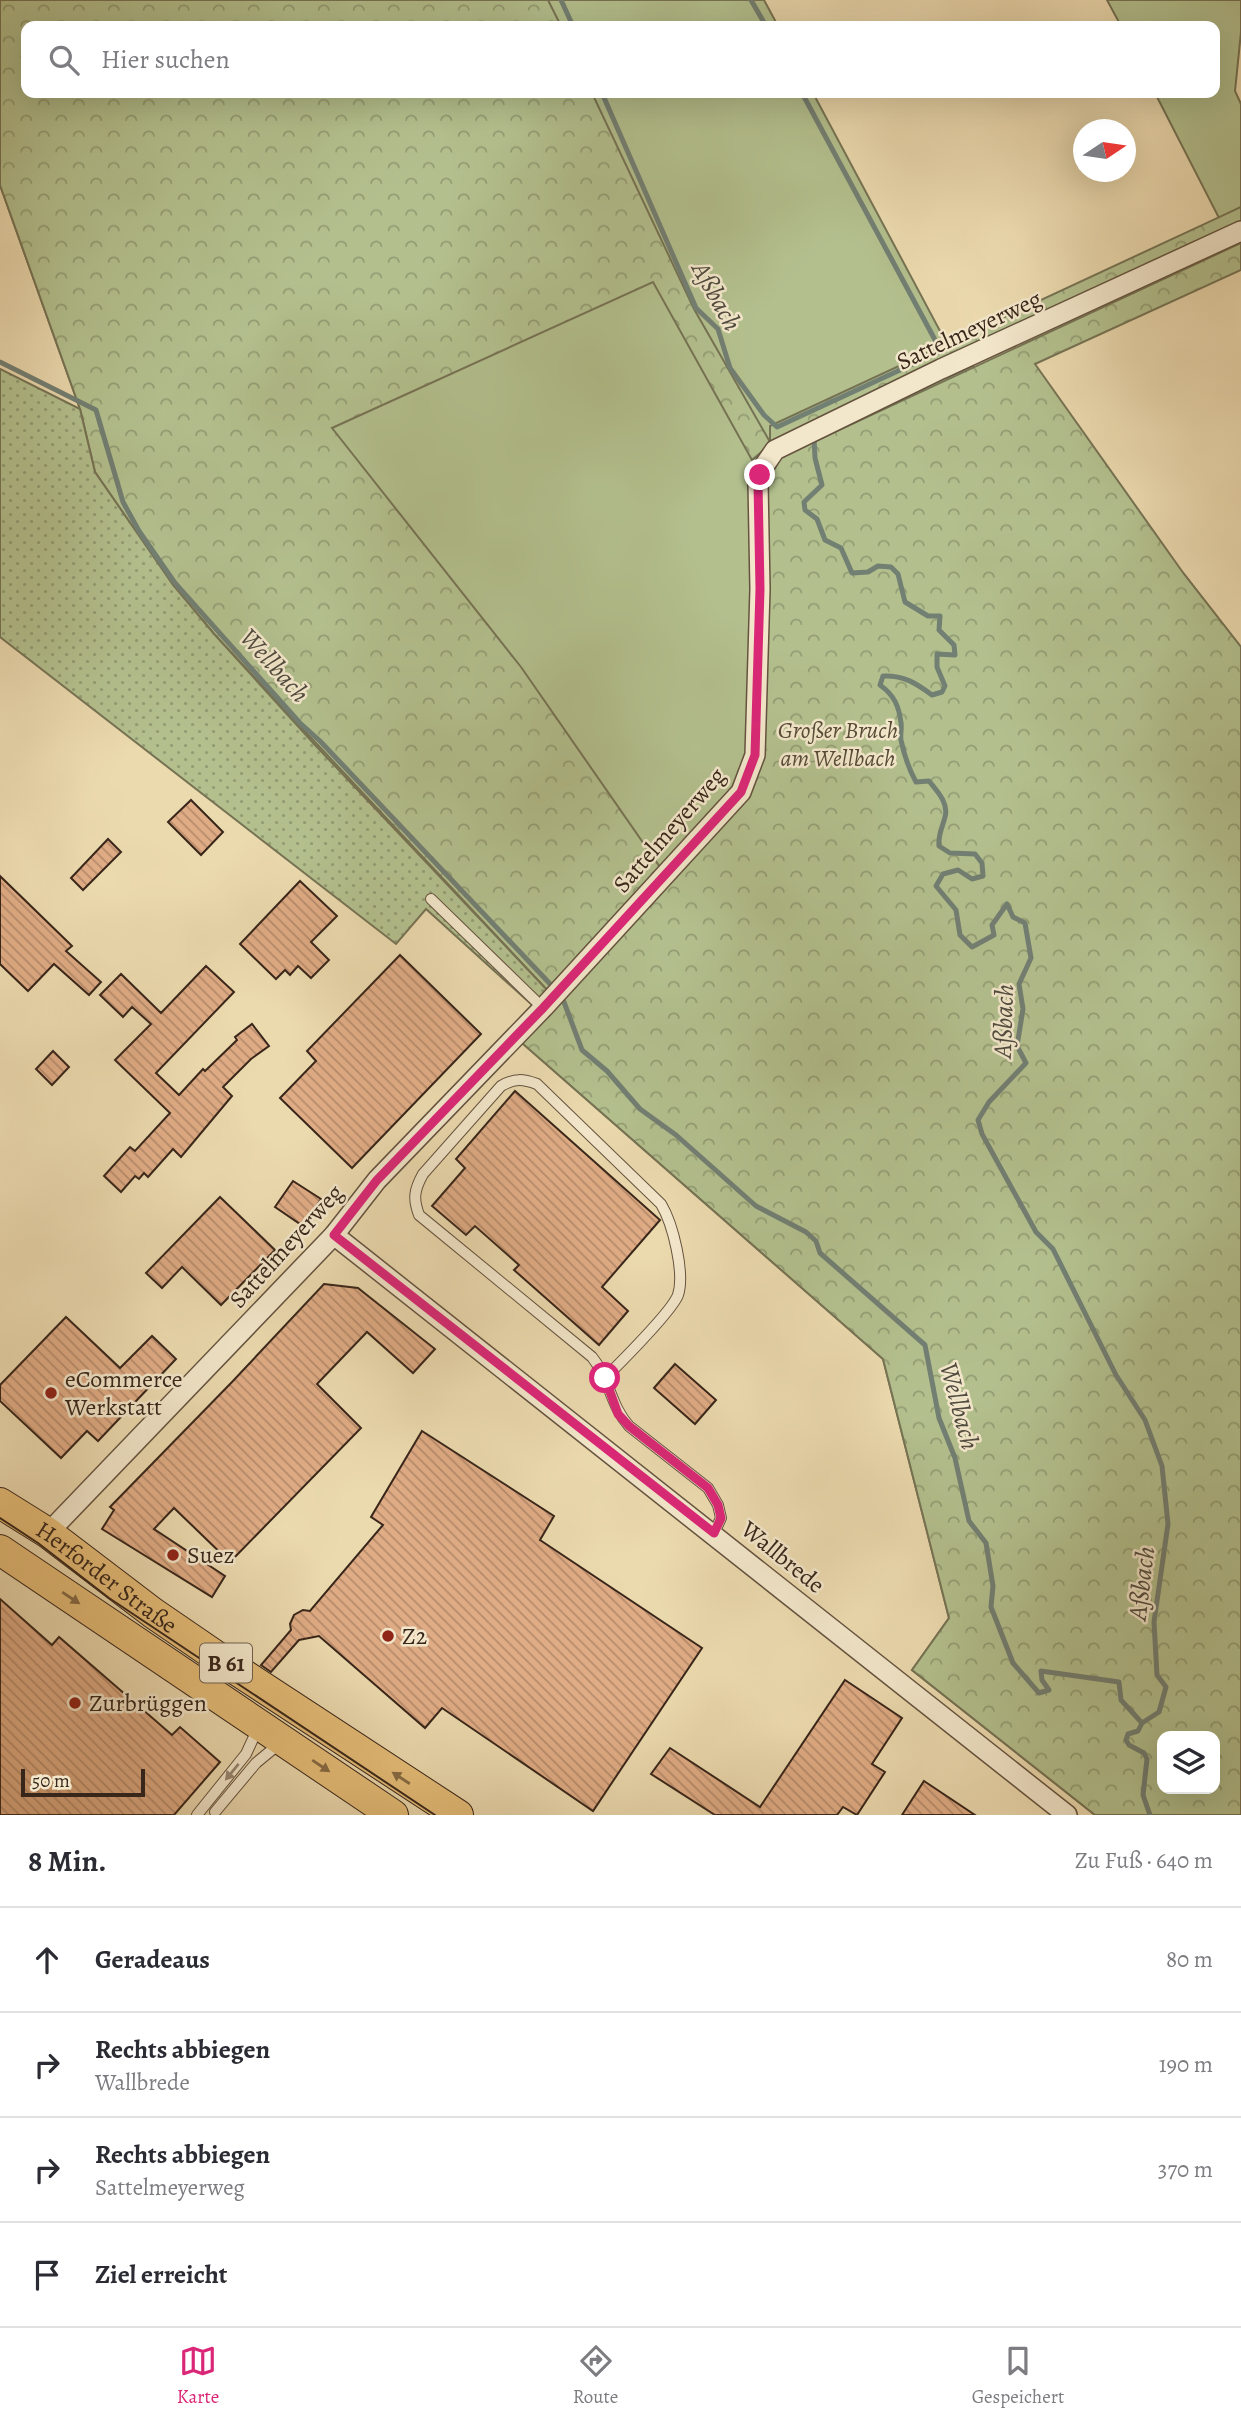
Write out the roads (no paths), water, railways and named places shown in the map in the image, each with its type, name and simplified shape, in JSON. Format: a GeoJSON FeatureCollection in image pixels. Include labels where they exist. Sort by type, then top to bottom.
{"type":"FeatureCollection","features":[{"type":"Feature","properties":{"kind":"main road","name":"Herforder Straße"},"geometry":{"type":"LineString","coordinates":[[0,1503],[48,1533],[164,1621],[458,1815]]}},
{"type":"Feature","properties":{"kind":"main road"},"geometry":{"type":"LineString","coordinates":[[7,1558],[48,1533]]}},
{"type":"Feature","properties":{"kind":"main road","name":"Herforder Straße"},"geometry":{"type":"LineString","coordinates":[[7,1558],[393,1815]]}},
{"type":"Feature","properties":{"kind":"street","name":"Sattelmeyerweg"},"geometry":{"type":"LineString","coordinates":[[48,1533],[334,1235],[377,1180],[543,1008],[741,792],[755,755],[760,589],[758,482],[764,466],[775,450],[941,369],[1241,231]]}},
{"type":"Feature","properties":{"kind":"street","name":"Wallbrede"},"geometry":{"type":"LineString","coordinates":[[334,1235],[714,1533],[1067,1815]]}},
{"type":"Feature","properties":{"kind":"lane"},"geometry":{"type":"LineString","coordinates":[[431,899],[543,1008]]}},
{"type":"Feature","properties":{"kind":"lane"},"geometry":{"type":"LineString","coordinates":[[605,1378],[668,1309],[678,1294],[678,1262],[668,1216],[662,1204],[537,1084],[523,1079],[511,1080],[501,1086],[423,1174],[415,1188],[414,1201],[419,1215],[592,1357],[603,1369],[605,1378],[618,1414],[629,1426],[708,1488],[718,1505],[721,1518],[714,1533]]}},
{"type":"Feature","properties":{"kind":"lane"},"geometry":{"type":"LineString","coordinates":[[197,1815],[246,1754],[256,1737],[259,1724]]}},
{"type":"Feature","properties":{"kind":"lane"},"geometry":{"type":"LineString","coordinates":[[206,1804],[217,1813],[256,1763],[284,1741]]}},
{"type":"Feature","properties":{"kind":"waterway","name":"Aßbach"},"geometry":{"type":"LineString","coordinates":[[561,0],[571,21]]}},
{"type":"Feature","properties":{"kind":"waterway"},"geometry":{"type":"LineString","coordinates":[[751,0],[763,21]]}},
{"type":"Feature","properties":{"kind":"waterway"},"geometry":{"type":"LineString","coordinates":[[604,98],[696,308],[718,329],[730,368],[764,415],[777,427],[941,351],[805,98]]}},
{"type":"Feature","properties":{"kind":"waterway","name":"Wellbach"},"geometry":{"type":"LineString","coordinates":[[0,362],[96,410],[123,502],[139,531],[175,583],[300,723],[554,988]]}},
{"type":"Feature","properties":{"kind":"waterway","name":"Aßbach"},"geometry":{"type":"LineString","coordinates":[[814,438],[815,458],[822,485],[804,502],[805,510],[817,519],[825,540],[841,548],[852,573],[868,572],[878,566],[891,567],[898,574],[905,602],[928,616],[940,616],[939,630],[954,645],[955,655],[937,654],[937,667],[945,686],[942,692],[932,695],[909,681],[890,676],[883,676],[880,685],[897,706],[902,746],[916,782],[929,781],[944,802],[946,812],[939,846],[950,853],[975,854],[982,863],[983,876],[972,879],[958,870],[943,874],[936,886],[956,910],[960,935],[972,947],[994,935],[992,925],[1007,904],[1013,917],[1025,923],[1031,958],[1019,984],[1023,1009],[1017,1046],[1026,1063],[989,1102],[978,1120],[982,1134],[1036,1232],[1053,1249],[1116,1375],[1145,1420],[1162,1466],[1168,1524],[1154,1622],[1157,1675],[1166,1687],[1159,1712],[1142,1723],[1138,1731],[1128,1734],[1126,1740],[1129,1745],[1144,1753],[1147,1759],[1143,1795],[1150,1815]]}},
{"type":"Feature","properties":{"kind":"waterway","name":"Wellbach"},"geometry":{"type":"LineString","coordinates":[[564,1002],[582,1050],[607,1071],[640,1109],[676,1135],[756,1206],[806,1232],[816,1241],[820,1253],[925,1345],[939,1418],[955,1458],[969,1521],[986,1543],[993,1586],[991,1607],[1013,1663],[1039,1693],[1049,1690],[1042,1680],[1041,1671],[1119,1682],[1121,1700],[1142,1723]]}},
{"type":"Feature","properties":{"kind":"tram line"},"geometry":{"type":"LineString","coordinates":[[0,1518],[38,1543],[109,1598],[435,1815]]}},
{"type":"Feature","properties":{"kind":"place","name":"eCommerce Werkstatt"},"geometry":{"type":"Point","coordinates":[51,1393]}},
{"type":"Feature","properties":{"kind":"place","name":"Suez"},"geometry":{"type":"Point","coordinates":[173,1555]}},
{"type":"Feature","properties":{"kind":"place","name":"Z2"},"geometry":{"type":"Point","coordinates":[388,1636]}},
{"type":"Feature","properties":{"kind":"place","name":"Zurbrüggen"},"geometry":{"type":"Point","coordinates":[75,1703]}},
{"type":"Feature","properties":{"kind":"park label","name":"Großer Bruch am Wellbach"},"geometry":{"type":"Point","coordinates":[838,744]}}]}
